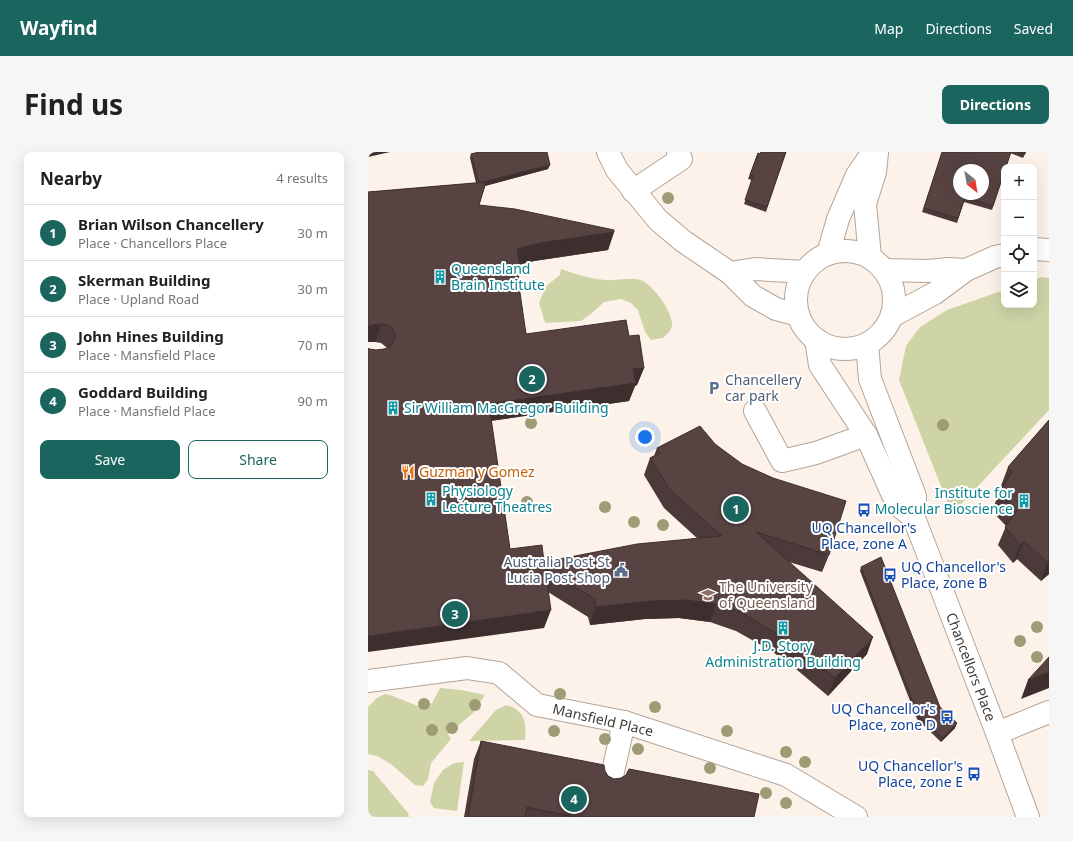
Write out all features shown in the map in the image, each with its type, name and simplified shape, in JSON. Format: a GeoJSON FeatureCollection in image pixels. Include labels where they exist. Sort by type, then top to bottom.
{"type":"FeatureCollection","features":[{"type":"Feature","properties":{"kind":"street"},"geometry":{"type":"LineString","coordinates":[[608,152],[617,170],[633,191],[658,220],[673,233],[730,273],[753,296],[776,309],[798,315]]}},
{"type":"Feature","properties":{"kind":"street"},"geometry":{"type":"LineString","coordinates":[[633,191],[681,159],[678,152]]}},
{"type":"Feature","properties":{"kind":"street"},"geometry":{"type":"LineString","coordinates":[[828,254],[838,219],[857,175],[873,152]]}},
{"type":"Feature","properties":{"kind":"street"},"geometry":{"type":"LineString","coordinates":[[877,152],[874,172],[865,204],[878,264],[892,284],[895,300],[892,316],[878,337],[867,344],[854,348],[841,349],[828,346],[816,339],[805,328],[798,315],[796,300],[798,285],[805,272],[815,261],[828,254],[842,251],[856,252],[878,264],[928,271],[948,269],[966,270]]}},
{"type":"Feature","properties":{"kind":"street"},"geometry":{"type":"LineString","coordinates":[[1037,249],[1049,250]]}},
{"type":"Feature","properties":{"kind":"street"},"geometry":{"type":"LineString","coordinates":[[892,316],[934,294],[966,270],[1001,256]]}},
{"type":"Feature","properties":{"kind":"street"},"geometry":{"type":"LineString","coordinates":[[730,273],[755,269],[805,272]]}},
{"type":"Feature","properties":{"kind":"street","name":"Chancellors Place"},"geometry":{"type":"LineString","coordinates":[[816,339],[820,365],[866,435],[897,504],[914,518]]}},
{"type":"Feature","properties":{"kind":"street","name":"Chancellors Place"},"geometry":{"type":"LineString","coordinates":[[867,344],[870,379],[914,496],[914,518],[1028,817]]}},
{"type":"Feature","properties":{"kind":"street"},"geometry":{"type":"LineString","coordinates":[[755,411],[782,460],[816,453],[866,435]]}},
{"type":"Feature","properties":{"kind":"street","name":"Mansfield Place"},"geometry":{"type":"LineString","coordinates":[[368,681],[467,668],[499,673],[537,705],[624,722],[786,775],[856,817]]}},
{"type":"Feature","properties":{"kind":"street"},"geometry":{"type":"LineString","coordinates":[[997,733],[1049,712]]}},
{"type":"Feature","properties":{"kind":"street"},"geometry":{"type":"LineString","coordinates":[[610,785],[624,722]]}},
{"type":"Feature","properties":{"kind":"green space"},"geometry":{"type":"Polygon","coordinates":[[[561,269],[594,279],[636,279],[645,282],[656,292],[670,314],[672,320],[671,330],[663,338],[651,340],[645,332],[638,310],[631,303],[621,299],[604,302],[581,321],[545,323],[539,303],[546,286],[560,275],[561,269]]]}},
{"type":"Feature","properties":{"kind":"green space"},"geometry":{"type":"Polygon","coordinates":[[[1041,277],[1049,278],[1049,410],[952,514],[899,380],[906,346],[920,327],[947,310],[1001,291],[1001,308],[1037,308],[1037,279],[1041,277]]]}},
{"type":"Feature","properties":{"kind":"green space"},"geometry":{"type":"Polygon","coordinates":[[[440,688],[461,690],[485,695],[473,713],[448,734],[451,739],[431,763],[428,779],[423,786],[415,785],[391,764],[377,756],[368,754],[368,707],[377,698],[385,694],[418,706],[424,706],[432,703],[440,688]]]}},
{"type":"Feature","properties":{"kind":"green space"},"geometry":{"type":"Polygon","coordinates":[[[506,705],[517,710],[523,718],[525,722],[525,740],[469,741],[496,710],[506,705]]]}},
{"type":"Feature","properties":{"kind":"green space"},"geometry":{"type":"Polygon","coordinates":[[[464,762],[457,811],[434,808],[430,802],[434,783],[443,770],[454,763],[464,762]]]}},
{"type":"Feature","properties":{"kind":"green space"},"geometry":{"type":"Polygon","coordinates":[[[368,770],[373,771],[408,813],[409,817],[368,817],[368,770]]]}},
{"type":"Feature","properties":{"kind":"building"},"geometry":{"type":"Polygon","coordinates":[[[479,152],[547,152],[550,165],[479,183],[471,154],[479,152]]]}},
{"type":"Feature","properties":{"kind":"building"},"geometry":{"type":"Polygon","coordinates":[[[761,152],[786,152],[767,207],[745,200],[753,176],[750,175],[758,153],[760,154],[761,152]]]}},
{"type":"Feature","properties":{"kind":"building"},"geometry":{"type":"Polygon","coordinates":[[[942,152],[1011,152],[1007,164],[1001,164],[1001,182],[993,206],[974,200],[989,200],[989,164],[953,164],[953,200],[964,200],[958,218],[924,208],[942,152]]]}},
{"type":"Feature","properties":{"kind":"building"},"geometry":{"type":"Polygon","coordinates":[[[486,182],[479,205],[515,209],[614,230],[614,232],[540,243],[517,249],[521,269],[518,279],[526,334],[626,320],[629,336],[639,335],[644,368],[633,369],[636,383],[489,404],[510,549],[542,545],[544,562],[637,544],[722,536],[670,490],[650,458],[660,453],[657,448],[700,426],[715,444],[742,464],[773,478],[846,501],[829,555],[756,532],[873,637],[835,678],[776,633],[742,613],[716,604],[686,600],[651,601],[596,607],[595,599],[545,568],[551,610],[368,636],[368,348],[376,350],[390,347],[394,341],[395,335],[393,329],[388,325],[381,324],[368,327],[368,192],[486,182]]]}},
{"type":"Feature","properties":{"kind":"building","name":"Institute for Molecular Bioscience"},"geometry":{"type":"Polygon","coordinates":[[[1049,420],[1049,561],[1047,562],[1024,541],[1020,545],[1005,527],[1017,511],[999,493],[1012,472],[1008,467],[1049,420]]]}},
{"type":"Feature","properties":{"kind":"building"},"geometry":{"type":"Polygon","coordinates":[[[881,557],[940,707],[957,723],[943,738],[918,715],[861,567],[881,557]]]}},
{"type":"Feature","properties":{"kind":"building"},"geometry":{"type":"Polygon","coordinates":[[[1049,657],[1049,672],[1028,680],[1049,657]]]}},
{"type":"Feature","properties":{"kind":"building"},"geometry":{"type":"Polygon","coordinates":[[[481,741],[604,765],[608,776],[614,779],[621,778],[626,775],[629,769],[759,794],[754,817],[575,817],[527,807],[525,817],[468,817],[481,741]]]}},
{"type":"Feature","properties":{"kind":"place","name":"Queensland Brain Institute"},"geometry":{"type":"Point","coordinates":[440,277]}},
{"type":"Feature","properties":{"kind":"place","name":"Skerman Building"},"geometry":{"type":"Point","coordinates":[532,379]}},
{"type":"Feature","properties":{"kind":"place","name":"Chancellery car park"},"geometry":{"type":"Point","coordinates":[714,388]}},
{"type":"Feature","properties":{"kind":"place","name":"Sir William MacGregor Building"},"geometry":{"type":"Point","coordinates":[393,408]}},
{"type":"Feature","properties":{"kind":"place","name":"Guzman y Gomez"},"geometry":{"type":"Point","coordinates":[408,472]}},
{"type":"Feature","properties":{"kind":"place","name":"Physiology Lecture Theatres"},"geometry":{"type":"Point","coordinates":[431,499]}},
{"type":"Feature","properties":{"kind":"place","name":"Institute for Molecular Bioscience"},"geometry":{"type":"Point","coordinates":[1024,501]}},
{"type":"Feature","properties":{"kind":"place","name":"Brian Wilson Chancellery"},"geometry":{"type":"Point","coordinates":[736,509]}},
{"type":"Feature","properties":{"kind":"place","name":"UQ Chancellor's Place, zone A"},"geometry":{"type":"Point","coordinates":[864,510]}},
{"type":"Feature","properties":{"kind":"place","name":"Australia Post St Lucia Post Shop"},"geometry":{"type":"Point","coordinates":[621,570]}},
{"type":"Feature","properties":{"kind":"place","name":"UQ Chancellor's Place, zone B"},"geometry":{"type":"Point","coordinates":[890,575]}},
{"type":"Feature","properties":{"kind":"place","name":"The University of Queensland"},"geometry":{"type":"Point","coordinates":[708,595]}},
{"type":"Feature","properties":{"kind":"place","name":"John Hines Building"},"geometry":{"type":"Point","coordinates":[455,614]}},
{"type":"Feature","properties":{"kind":"place","name":"J.D. Story Administration Building"},"geometry":{"type":"Point","coordinates":[783,628]}},
{"type":"Feature","properties":{"kind":"place","name":"UQ Chancellor's Place, zone D"},"geometry":{"type":"Point","coordinates":[947,717]}},
{"type":"Feature","properties":{"kind":"place","name":"UQ Chancellor's Place, zone E"},"geometry":{"type":"Point","coordinates":[974,774]}},
{"type":"Feature","properties":{"kind":"place","name":"Goddard Building"},"geometry":{"type":"Point","coordinates":[574,799]}}]}
